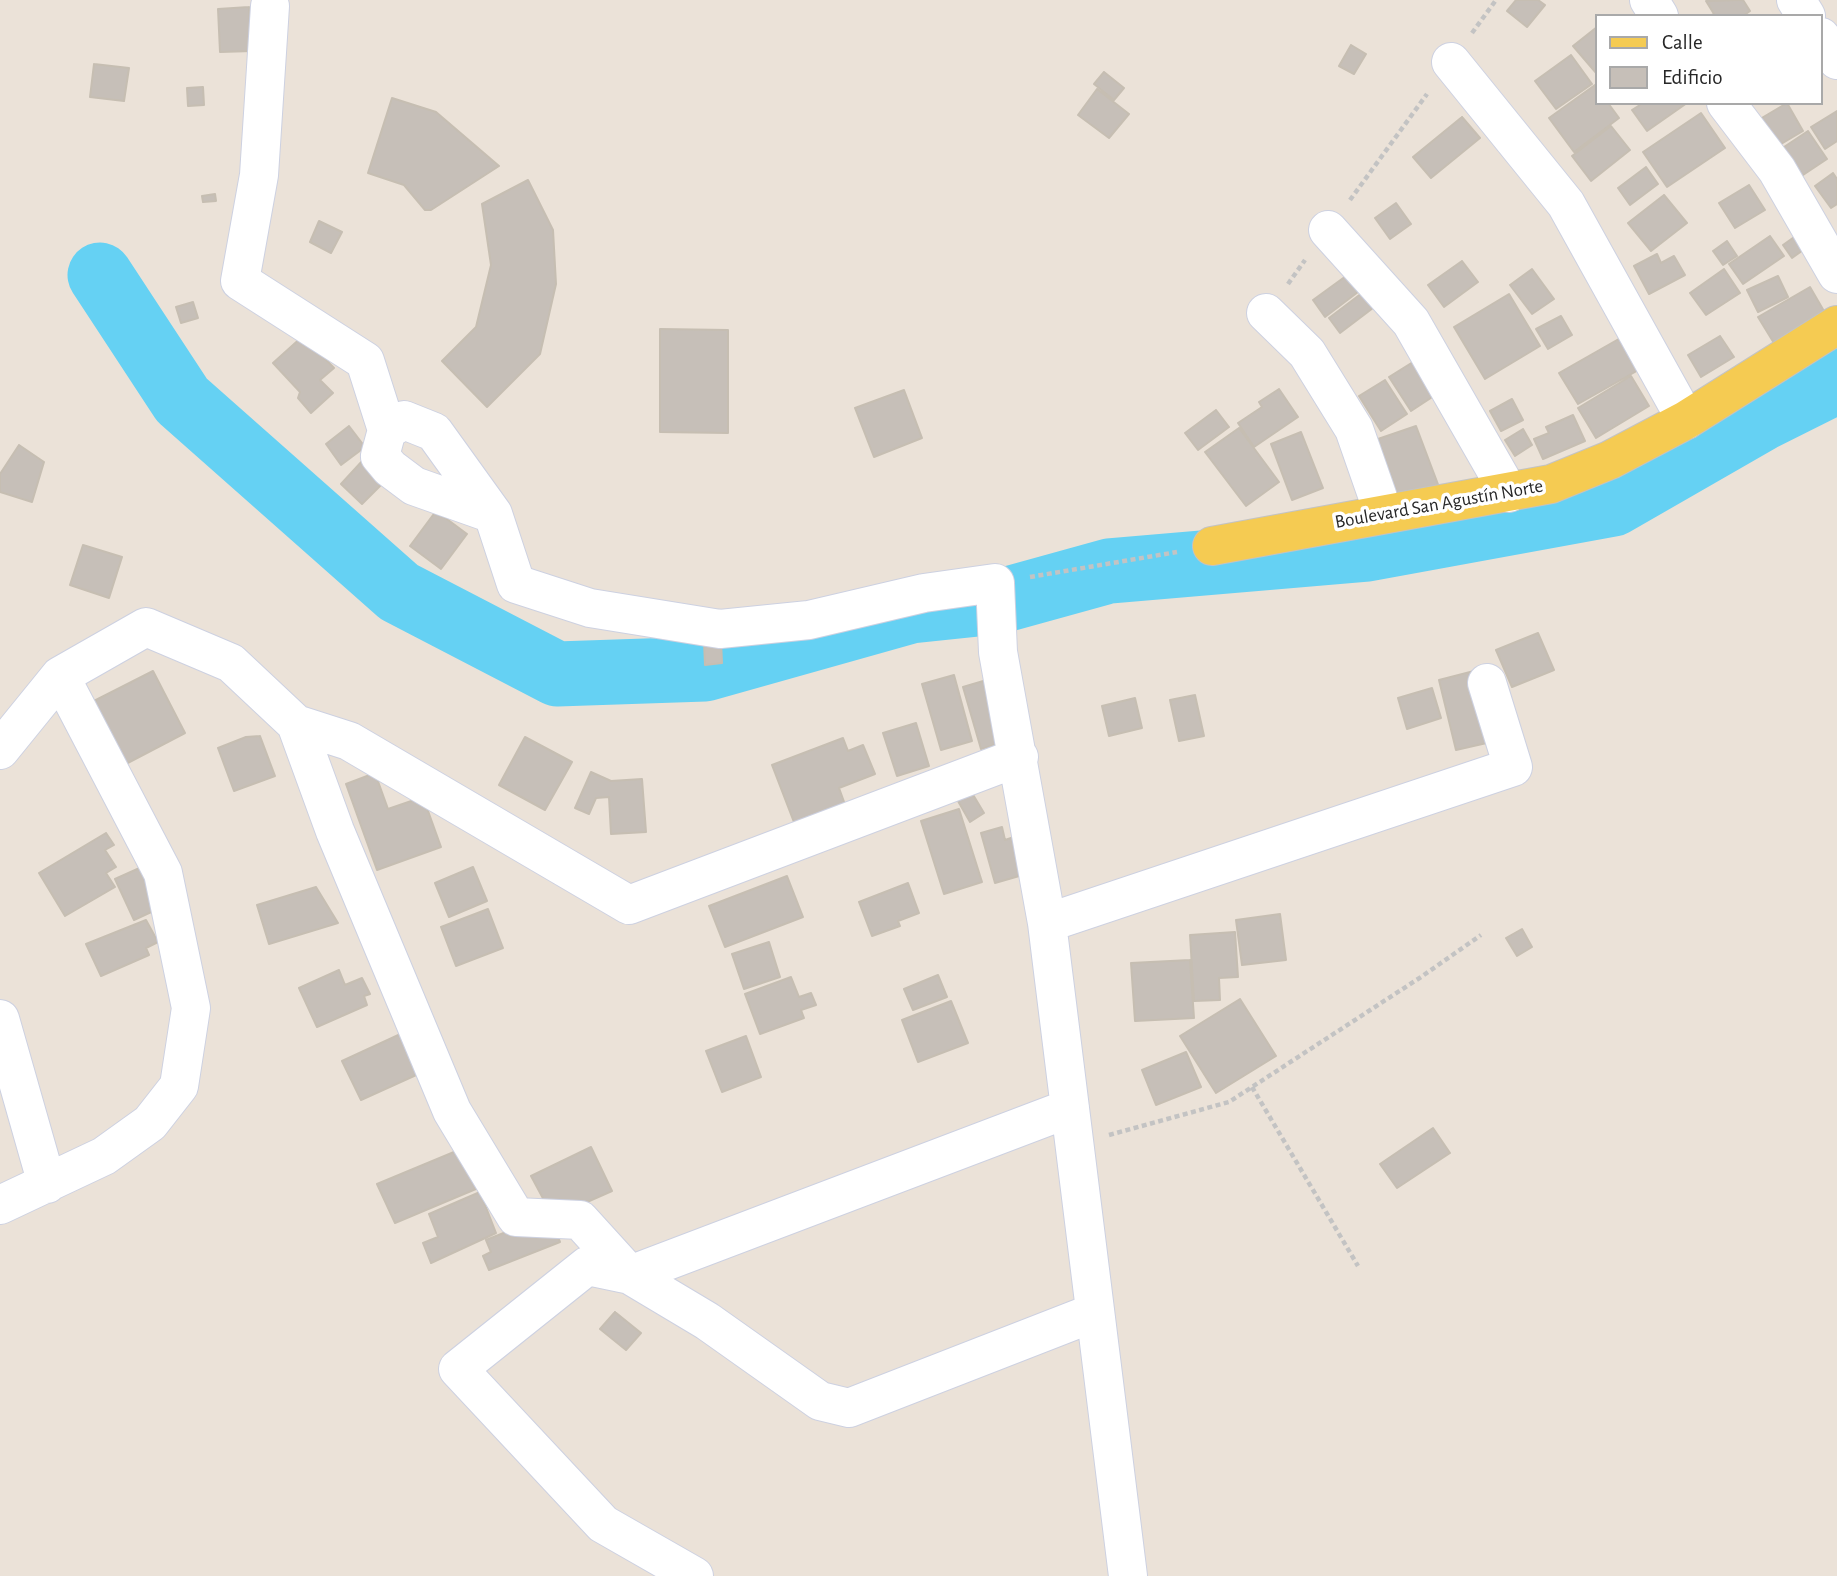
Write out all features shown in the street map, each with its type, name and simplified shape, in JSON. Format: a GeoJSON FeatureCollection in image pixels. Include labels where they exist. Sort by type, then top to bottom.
{"type":"FeatureCollection","features":[{"type":"Feature","properties":{"kind":"main road","name":"Boulevard San Agustín Norte"},"geometry":{"type":"LineString","coordinates":[[1212,546],[1383,512],[1551,484],[1598,465],[1686,420],[1837,325]]}},
{"type":"Feature","properties":{"kind":"street"},"geometry":{"type":"LineString","coordinates":[[270,6],[259,176],[240,281],[365,361],[387,430],[380,456],[390,468],[414,486],[493,514]]}},
{"type":"Feature","properties":{"kind":"street"},"geometry":{"type":"LineString","coordinates":[[1823,40],[1837,60]]}},
{"type":"Feature","properties":{"kind":"street"},"geometry":{"type":"LineString","coordinates":[[1451,62],[1566,204],[1686,420]]}},
{"type":"Feature","properties":{"kind":"street"},"geometry":{"type":"LineString","coordinates":[[1728,105],[1777,170],[1837,274]]}},
{"type":"Feature","properties":{"kind":"street"},"geometry":{"type":"LineString","coordinates":[[1328,230],[1411,322],[1509,493]]}},
{"type":"Feature","properties":{"kind":"street"},"geometry":{"type":"LineString","coordinates":[[1266,313],[1307,354],[1354,429],[1383,512]]}},
{"type":"Feature","properties":{"kind":"street"},"geometry":{"type":"LineString","coordinates":[[387,430],[404,420],[434,432],[493,514],[516,584],[590,608],[719,629],[809,620],[924,593],[995,583],[998,652],[1047,923],[1093,1313],[1128,1576]]}},
{"type":"Feature","properties":{"kind":"street"},"geometry":{"type":"LineString","coordinates":[[0,750],[60,676],[146,627],[231,663],[296,724],[349,741],[629,905],[1019,757]]}},
{"type":"Feature","properties":{"kind":"street"},"geometry":{"type":"LineString","coordinates":[[0,1205],[104,1156],[150,1123],[179,1086],[191,1008],[163,873],[60,676]]}},
{"type":"Feature","properties":{"kind":"street"},"geometry":{"type":"LineString","coordinates":[[1047,923],[1513,767],[1487,683]]}},
{"type":"Feature","properties":{"kind":"street"},"geometry":{"type":"LineString","coordinates":[[296,724],[335,831],[452,1111],[516,1217],[580,1220],[630,1275],[707,1321],[820,1401],[849,1408],[1093,1313]]}},
{"type":"Feature","properties":{"kind":"street"},"geometry":{"type":"LineString","coordinates":[[0,1019],[47,1184]]}},
{"type":"Feature","properties":{"kind":"street"},"geometry":{"type":"LineString","coordinates":[[694,1576],[603,1524],[458,1369],[587,1266],[630,1275],[1072,1126]]}},
{"type":"Feature","properties":{"kind":"path"},"geometry":{"type":"LineString","coordinates":[[1266,313],[1496,0]]}},
{"type":"Feature","properties":{"kind":"path"},"geometry":{"type":"LineString","coordinates":[[995,583],[1212,546]]}},
{"type":"Feature","properties":{"kind":"path"},"geometry":{"type":"LineString","coordinates":[[1072,1126],[1229,1102],[1481,935]]}},
{"type":"Feature","properties":{"kind":"path"},"geometry":{"type":"LineString","coordinates":[[1252,1087],[1358,1266]]}},
{"type":"Feature","properties":{"kind":"building"},"geometry":{"type":"Polygon","coordinates":[[[1516,0],[1538,0],[1545,5],[1527,27],[1507,11],[1516,0]]]}},
{"type":"Feature","properties":{"kind":"building"},"geometry":{"type":"Polygon","coordinates":[[[1743,0],[1750,11],[1746,14],[1714,14],[1706,1],[1743,0]]]}},
{"type":"Feature","properties":{"kind":"building"},"geometry":{"type":"Polygon","coordinates":[[[249,7],[252,51],[220,52],[218,9],[249,7]]]}},
{"type":"Feature","properties":{"kind":"building"},"geometry":{"type":"Polygon","coordinates":[[[1596,28],[1596,73],[1573,46],[1596,28]]]}},
{"type":"Feature","properties":{"kind":"building"},"geometry":{"type":"Polygon","coordinates":[[[1351,45],[1366,54],[1354,74],[1339,66],[1351,45]]]}},
{"type":"Feature","properties":{"kind":"building"},"geometry":{"type":"Polygon","coordinates":[[[1571,55],[1592,84],[1556,109],[1535,81],[1571,55]]]}},
{"type":"Feature","properties":{"kind":"building"},"geometry":{"type":"Polygon","coordinates":[[[94,64],[129,68],[124,101],[90,97],[94,64]]]}},
{"type":"Feature","properties":{"kind":"building"},"geometry":{"type":"Polygon","coordinates":[[[1104,72],[1124,88],[1114,100],[1094,84],[1104,72]]]}},
{"type":"Feature","properties":{"kind":"building"},"geometry":{"type":"Polygon","coordinates":[[[1595,85],[1596,105],[1609,105],[1619,118],[1574,152],[1549,118],[1595,85]]]}},
{"type":"Feature","properties":{"kind":"building"},"geometry":{"type":"Polygon","coordinates":[[[203,87],[204,105],[188,106],[187,88],[203,87]]]}},
{"type":"Feature","properties":{"kind":"building"},"geometry":{"type":"Polygon","coordinates":[[[1097,89],[1129,114],[1109,138],[1078,115],[1097,89]]]}},
{"type":"Feature","properties":{"kind":"building"},"geometry":{"type":"Polygon","coordinates":[[[392,98],[436,112],[499,166],[431,210],[425,210],[404,185],[368,173],[392,98]]]}},
{"type":"Feature","properties":{"kind":"building"},"geometry":{"type":"Polygon","coordinates":[[[1640,105],[1684,105],[1647,131],[1632,110],[1640,105]]]}},
{"type":"Feature","properties":{"kind":"building"},"geometry":{"type":"Polygon","coordinates":[[[1788,105],[1803,131],[1776,147],[1760,119],[1788,105]]]}},
{"type":"Feature","properties":{"kind":"building"},"geometry":{"type":"Polygon","coordinates":[[[1837,111],[1837,141],[1825,149],[1811,127],[1837,111]]]}},
{"type":"Feature","properties":{"kind":"building"},"geometry":{"type":"Polygon","coordinates":[[[1701,113],[1725,148],[1667,187],[1643,152],[1701,113]]]}},
{"type":"Feature","properties":{"kind":"building"},"geometry":{"type":"Polygon","coordinates":[[[1462,117],[1480,138],[1431,178],[1413,157],[1462,117]]]}},
{"type":"Feature","properties":{"kind":"building"},"geometry":{"type":"Polygon","coordinates":[[[1611,126],[1630,150],[1591,181],[1572,156],[1611,126]]]}},
{"type":"Feature","properties":{"kind":"building"},"geometry":{"type":"Polygon","coordinates":[[[1808,131],[1827,159],[1800,177],[1781,149],[1808,131]]]}},
{"type":"Feature","properties":{"kind":"building"},"geometry":{"type":"Polygon","coordinates":[[[1646,167],[1658,184],[1630,205],[1618,188],[1646,167]]]}},
{"type":"Feature","properties":{"kind":"building"},"geometry":{"type":"Polygon","coordinates":[[[1833,173],[1837,179],[1837,204],[1831,208],[1815,186],[1833,173]]]}},
{"type":"Feature","properties":{"kind":"building"},"geometry":{"type":"Polygon","coordinates":[[[528,180],[553,230],[556,284],[540,354],[487,407],[442,361],[476,327],[491,265],[482,204],[528,180]]]}},
{"type":"Feature","properties":{"kind":"building"},"geometry":{"type":"Polygon","coordinates":[[[1749,185],[1765,210],[1735,228],[1719,203],[1749,185]]]}},
{"type":"Feature","properties":{"kind":"building"},"geometry":{"type":"Polygon","coordinates":[[[215,194],[216,201],[203,202],[202,196],[215,194]]]}},
{"type":"Feature","properties":{"kind":"building"},"geometry":{"type":"Polygon","coordinates":[[[1664,195],[1687,223],[1651,251],[1628,223],[1664,195]]]}},
{"type":"Feature","properties":{"kind":"building"},"geometry":{"type":"Polygon","coordinates":[[[1396,203],[1411,224],[1390,239],[1375,218],[1396,203]]]}},
{"type":"Feature","properties":{"kind":"building"},"geometry":{"type":"Polygon","coordinates":[[[319,221],[342,232],[331,253],[310,242],[319,221]]]}},
{"type":"Feature","properties":{"kind":"building"},"geometry":{"type":"Polygon","coordinates":[[[1797,235],[1806,248],[1792,258],[1783,245],[1797,235]]]}},
{"type":"Feature","properties":{"kind":"building"},"geometry":{"type":"Polygon","coordinates":[[[1770,236],[1784,256],[1743,284],[1729,264],[1770,236]]]}},
{"type":"Feature","properties":{"kind":"building"},"geometry":{"type":"Polygon","coordinates":[[[1727,241],[1737,256],[1723,265],[1713,251],[1727,241]]]}},
{"type":"Feature","properties":{"kind":"building"},"geometry":{"type":"Polygon","coordinates":[[[1657,254],[1661,263],[1674,256],[1685,275],[1649,294],[1634,266],[1657,254]]]}},
{"type":"Feature","properties":{"kind":"building"},"geometry":{"type":"Polygon","coordinates":[[[1462,261],[1478,282],[1444,307],[1428,285],[1462,261]]]}},
{"type":"Feature","properties":{"kind":"building"},"geometry":{"type":"Polygon","coordinates":[[[1532,269],[1554,299],[1532,314],[1510,285],[1532,269]]]}},
{"type":"Feature","properties":{"kind":"building"},"geometry":{"type":"Polygon","coordinates":[[[1724,269],[1740,293],[1706,315],[1690,293],[1724,269]]]}},
{"type":"Feature","properties":{"kind":"building"},"geometry":{"type":"Polygon","coordinates":[[[1346,276],[1358,292],[1325,317],[1313,300],[1346,276]]]}},
{"type":"Feature","properties":{"kind":"building"},"geometry":{"type":"Polygon","coordinates":[[[1778,276],[1788,297],[1758,312],[1747,290],[1778,276]]]}},
{"type":"Feature","properties":{"kind":"building"},"geometry":{"type":"Polygon","coordinates":[[[1810,287],[1828,318],[1777,348],[1758,317],[1810,287]]]}},
{"type":"Feature","properties":{"kind":"building"},"geometry":{"type":"Polygon","coordinates":[[[1362,293],[1373,308],[1340,333],[1329,318],[1362,293]]]}},
{"type":"Feature","properties":{"kind":"building"},"geometry":{"type":"Polygon","coordinates":[[[1509,294],[1540,346],[1485,379],[1454,327],[1509,294]]]}},
{"type":"Feature","properties":{"kind":"building"},"geometry":{"type":"Polygon","coordinates":[[[193,302],[198,318],[181,323],[176,307],[193,302]]]}},
{"type":"Feature","properties":{"kind":"building"},"geometry":{"type":"Polygon","coordinates":[[[1561,316],[1572,335],[1548,349],[1536,329],[1561,316]]]}},
{"type":"Feature","properties":{"kind":"building"},"geometry":{"type":"Polygon","coordinates":[[[660,329],[728,330],[728,433],[660,432],[660,329]]]}},
{"type":"Feature","properties":{"kind":"building"},"geometry":{"type":"Polygon","coordinates":[[[303,336],[334,368],[320,380],[333,393],[311,413],[298,398],[300,392],[273,363],[303,336]]]}},
{"type":"Feature","properties":{"kind":"building"},"geometry":{"type":"Polygon","coordinates":[[[1624,336],[1642,368],[1578,404],[1559,373],[1624,336]]]}},
{"type":"Feature","properties":{"kind":"building"},"geometry":{"type":"Polygon","coordinates":[[[1720,336],[1734,357],[1701,377],[1688,355],[1720,336]]]}},
{"type":"Feature","properties":{"kind":"building"},"geometry":{"type":"Polygon","coordinates":[[[1421,357],[1443,390],[1411,411],[1389,377],[1421,357]]]}},
{"type":"Feature","properties":{"kind":"building"},"geometry":{"type":"Polygon","coordinates":[[[1631,376],[1649,406],[1596,438],[1578,408],[1631,376]]]}},
{"type":"Feature","properties":{"kind":"building"},"geometry":{"type":"Polygon","coordinates":[[[1385,380],[1407,414],[1381,431],[1359,396],[1385,380]]]}},
{"type":"Feature","properties":{"kind":"building"},"geometry":{"type":"Polygon","coordinates":[[[1279,389],[1298,417],[1254,447],[1238,423],[1262,407],[1259,402],[1279,389]]]}},
{"type":"Feature","properties":{"kind":"building"},"geometry":{"type":"Polygon","coordinates":[[[904,390],[922,438],[874,457],[855,408],[904,390]]]}},
{"type":"Feature","properties":{"kind":"building"},"geometry":{"type":"Polygon","coordinates":[[[1512,399],[1523,420],[1501,431],[1490,411],[1512,399]]]}},
{"type":"Feature","properties":{"kind":"building"},"geometry":{"type":"Polygon","coordinates":[[[1216,410],[1229,427],[1198,450],[1185,433],[1216,410]]]}},
{"type":"Feature","properties":{"kind":"building"},"geometry":{"type":"Polygon","coordinates":[[[1573,415],[1585,441],[1543,459],[1534,439],[1549,433],[1546,427],[1573,415]]]}},
{"type":"Feature","properties":{"kind":"building"},"geometry":{"type":"Polygon","coordinates":[[[349,426],[365,447],[341,465],[326,444],[349,426]]]}},
{"type":"Feature","properties":{"kind":"building"},"geometry":{"type":"Polygon","coordinates":[[[1416,426],[1439,487],[1400,501],[1378,439],[1416,426]]]}},
{"type":"Feature","properties":{"kind":"building"},"geometry":{"type":"Polygon","coordinates":[[[1239,428],[1279,482],[1246,506],[1205,452],[1239,428]]]}},
{"type":"Feature","properties":{"kind":"building"},"geometry":{"type":"Polygon","coordinates":[[[1523,429],[1532,445],[1515,456],[1505,440],[1523,429]]]}},
{"type":"Feature","properties":{"kind":"building"},"geometry":{"type":"Polygon","coordinates":[[[1301,432],[1323,488],[1292,500],[1271,444],[1301,432]]]}},
{"type":"Feature","properties":{"kind":"building"},"geometry":{"type":"Polygon","coordinates":[[[19,445],[44,462],[32,502],[0,492],[0,474],[19,445]]]}},
{"type":"Feature","properties":{"kind":"building"},"geometry":{"type":"Polygon","coordinates":[[[364,459],[386,480],[362,504],[341,484],[364,459]]]}},
{"type":"Feature","properties":{"kind":"building"},"geometry":{"type":"Polygon","coordinates":[[[436,511],[467,534],[441,569],[410,546],[436,511]]]}},
{"type":"Feature","properties":{"kind":"building"},"geometry":{"type":"Polygon","coordinates":[[[83,545],[122,557],[109,598],[70,585],[83,545]]]}},
{"type":"Feature","properties":{"kind":"building"},"geometry":{"type":"Polygon","coordinates":[[[1538,633],[1554,670],[1512,687],[1496,650],[1538,633]]]}},
{"type":"Feature","properties":{"kind":"building"},"geometry":{"type":"Polygon","coordinates":[[[721,641],[722,663],[705,665],[704,642],[721,641]]]}},
{"type":"Feature","properties":{"kind":"building"},"geometry":{"type":"Polygon","coordinates":[[[153,671],[185,733],[120,767],[88,704],[153,671]]]}},
{"type":"Feature","properties":{"kind":"building"},"geometry":{"type":"Polygon","coordinates":[[[1474,671],[1491,742],[1456,750],[1439,680],[1474,671]]]}},
{"type":"Feature","properties":{"kind":"building"},"geometry":{"type":"Polygon","coordinates":[[[954,675],[972,741],[941,750],[922,684],[954,675]]]}},
{"type":"Feature","properties":{"kind":"building"},"geometry":{"type":"Polygon","coordinates":[[[990,679],[1008,741],[981,749],[963,687],[990,679]]]}},
{"type":"Feature","properties":{"kind":"building"},"geometry":{"type":"Polygon","coordinates":[[[1432,688],[1441,718],[1407,729],[1398,698],[1432,688]]]}},
{"type":"Feature","properties":{"kind":"building"},"geometry":{"type":"Polygon","coordinates":[[[1195,695],[1204,736],[1179,741],[1170,700],[1195,695]]]}},
{"type":"Feature","properties":{"kind":"building"},"geometry":{"type":"Polygon","coordinates":[[[1135,698],[1142,728],[1109,736],[1102,706],[1135,698]]]}},
{"type":"Feature","properties":{"kind":"building"},"geometry":{"type":"Polygon","coordinates":[[[916,723],[929,766],[897,776],[883,733],[916,723]]]}},
{"type":"Feature","properties":{"kind":"building"},"geometry":{"type":"Polygon","coordinates":[[[260,736],[275,776],[234,791],[218,748],[246,737],[260,736]]]}},
{"type":"Feature","properties":{"kind":"building"},"geometry":{"type":"Polygon","coordinates":[[[525,737],[572,762],[545,810],[499,785],[525,737]]]}},
{"type":"Feature","properties":{"kind":"building"},"geometry":{"type":"Polygon","coordinates":[[[843,738],[848,751],[863,745],[875,774],[839,788],[847,810],[797,830],[772,765],[843,738]]]}},
{"type":"Feature","properties":{"kind":"building"},"geometry":{"type":"Polygon","coordinates":[[[591,772],[611,781],[642,779],[646,832],[611,834],[609,797],[596,798],[589,814],[575,808],[591,772]]]}},
{"type":"Feature","properties":{"kind":"building"},"geometry":{"type":"Polygon","coordinates":[[[375,773],[388,809],[423,797],[441,847],[377,870],[346,784],[375,773]]]}},
{"type":"Feature","properties":{"kind":"building"},"geometry":{"type":"Polygon","coordinates":[[[972,793],[984,813],[970,822],[958,801],[972,793]]]}},
{"type":"Feature","properties":{"kind":"building"},"geometry":{"type":"Polygon","coordinates":[[[959,809],[982,882],[944,894],[921,821],[959,809]]]}},
{"type":"Feature","properties":{"kind":"building"},"geometry":{"type":"Polygon","coordinates":[[[1002,827],[1005,840],[1023,834],[1033,872],[995,883],[981,833],[1002,827]]]}},
{"type":"Feature","properties":{"kind":"building"},"geometry":{"type":"Polygon","coordinates":[[[106,833],[114,845],[105,850],[116,867],[106,873],[115,887],[65,916],[39,873],[106,833]]]}},
{"type":"Feature","properties":{"kind":"building"},"geometry":{"type":"Polygon","coordinates":[[[144,866],[162,907],[134,920],[115,879],[144,866]]]}},
{"type":"Feature","properties":{"kind":"building"},"geometry":{"type":"Polygon","coordinates":[[[473,867],[487,901],[449,917],[435,883],[473,867]]]}},
{"type":"Feature","properties":{"kind":"building"},"geometry":{"type":"Polygon","coordinates":[[[787,876],[803,917],[725,947],[709,906],[787,876]]]}},
{"type":"Feature","properties":{"kind":"building"},"geometry":{"type":"Polygon","coordinates":[[[908,883],[919,913],[898,921],[900,926],[872,936],[859,902],[908,883]]]}},
{"type":"Feature","properties":{"kind":"building"},"geometry":{"type":"Polygon","coordinates":[[[316,887],[338,923],[269,944],[257,905],[316,887]]]}},
{"type":"Feature","properties":{"kind":"building"},"geometry":{"type":"Polygon","coordinates":[[[488,909],[503,948],[456,966],[441,927],[488,909]]]}},
{"type":"Feature","properties":{"kind":"building"},"geometry":{"type":"Polygon","coordinates":[[[1280,914],[1286,960],[1242,965],[1236,920],[1280,914]]]}},
{"type":"Feature","properties":{"kind":"building"},"geometry":{"type":"Polygon","coordinates":[[[146,920],[158,942],[146,948],[149,955],[101,976],[86,944],[146,920]]]}},
{"type":"Feature","properties":{"kind":"building"},"geometry":{"type":"Polygon","coordinates":[[[1522,929],[1532,947],[1517,956],[1506,938],[1522,929]]]}},
{"type":"Feature","properties":{"kind":"building"},"geometry":{"type":"Polygon","coordinates":[[[1235,932],[1238,977],[1219,978],[1220,1000],[1194,1001],[1190,935],[1235,932]]]}},
{"type":"Feature","properties":{"kind":"building"},"geometry":{"type":"Polygon","coordinates":[[[769,942],[780,977],[744,989],[732,954],[769,942]]]}},
{"type":"Feature","properties":{"kind":"building"},"geometry":{"type":"Polygon","coordinates":[[[1190,960],[1194,1018],[1135,1021],[1131,963],[1190,960]]]}},
{"type":"Feature","properties":{"kind":"building"},"geometry":{"type":"Polygon","coordinates":[[[339,970],[345,985],[362,978],[370,994],[364,996],[367,1005],[317,1027],[299,988],[339,970]]]}},
{"type":"Feature","properties":{"kind":"building"},"geometry":{"type":"Polygon","coordinates":[[[938,975],[947,997],[913,1010],[904,989],[938,975]]]}},
{"type":"Feature","properties":{"kind":"building"},"geometry":{"type":"Polygon","coordinates":[[[791,977],[799,997],[811,993],[816,1005],[801,1010],[804,1018],[760,1034],[745,994],[791,977]]]}},
{"type":"Feature","properties":{"kind":"building"},"geometry":{"type":"Polygon","coordinates":[[[1240,999],[1276,1056],[1216,1093],[1180,1036],[1240,999]]]}},
{"type":"Feature","properties":{"kind":"building"},"geometry":{"type":"Polygon","coordinates":[[[951,1001],[968,1043],[918,1062],[902,1020],[951,1001]]]}},
{"type":"Feature","properties":{"kind":"building"},"geometry":{"type":"Polygon","coordinates":[[[407,1031],[425,1071],[361,1100],[342,1061],[407,1031]]]}},
{"type":"Feature","properties":{"kind":"building"},"geometry":{"type":"Polygon","coordinates":[[[746,1036],[761,1077],[722,1092],[706,1051],[746,1036]]]}},
{"type":"Feature","properties":{"kind":"building"},"geometry":{"type":"Polygon","coordinates":[[[1186,1052],[1201,1087],[1156,1105],[1142,1070],[1186,1052]]]}},
{"type":"Feature","properties":{"kind":"building"},"geometry":{"type":"Polygon","coordinates":[[[1433,1128],[1450,1153],[1397,1188],[1380,1164],[1433,1128]]]}},
{"type":"Feature","properties":{"kind":"building"},"geometry":{"type":"Polygon","coordinates":[[[466,1147],[483,1186],[395,1223],[377,1184],[466,1147]]]}},
{"type":"Feature","properties":{"kind":"building"},"geometry":{"type":"Polygon","coordinates":[[[591,1147],[612,1191],[553,1217],[531,1176],[591,1147]]]}},
{"type":"Feature","properties":{"kind":"building"},"geometry":{"type":"Polygon","coordinates":[[[480,1192],[496,1233],[431,1263],[423,1243],[438,1237],[429,1214],[480,1192]]]}},
{"type":"Feature","properties":{"kind":"building"},"geometry":{"type":"Polygon","coordinates":[[[549,1215],[560,1242],[489,1270],[483,1256],[491,1252],[486,1240],[549,1215]]]}},
{"type":"Feature","properties":{"kind":"building"},"geometry":{"type":"Polygon","coordinates":[[[615,1312],[641,1333],[626,1350],[600,1329],[615,1312]]]}},
{"type":"Feature","properties":{"kind":"waterway"},"geometry":{"type":"LineString","coordinates":[[100,275],[182,400],[399,592],[557,674],[705,669],[911,611],[997,602],[1109,571],[1367,549],[1613,504],[1761,419],[1837,381]]}}]}
